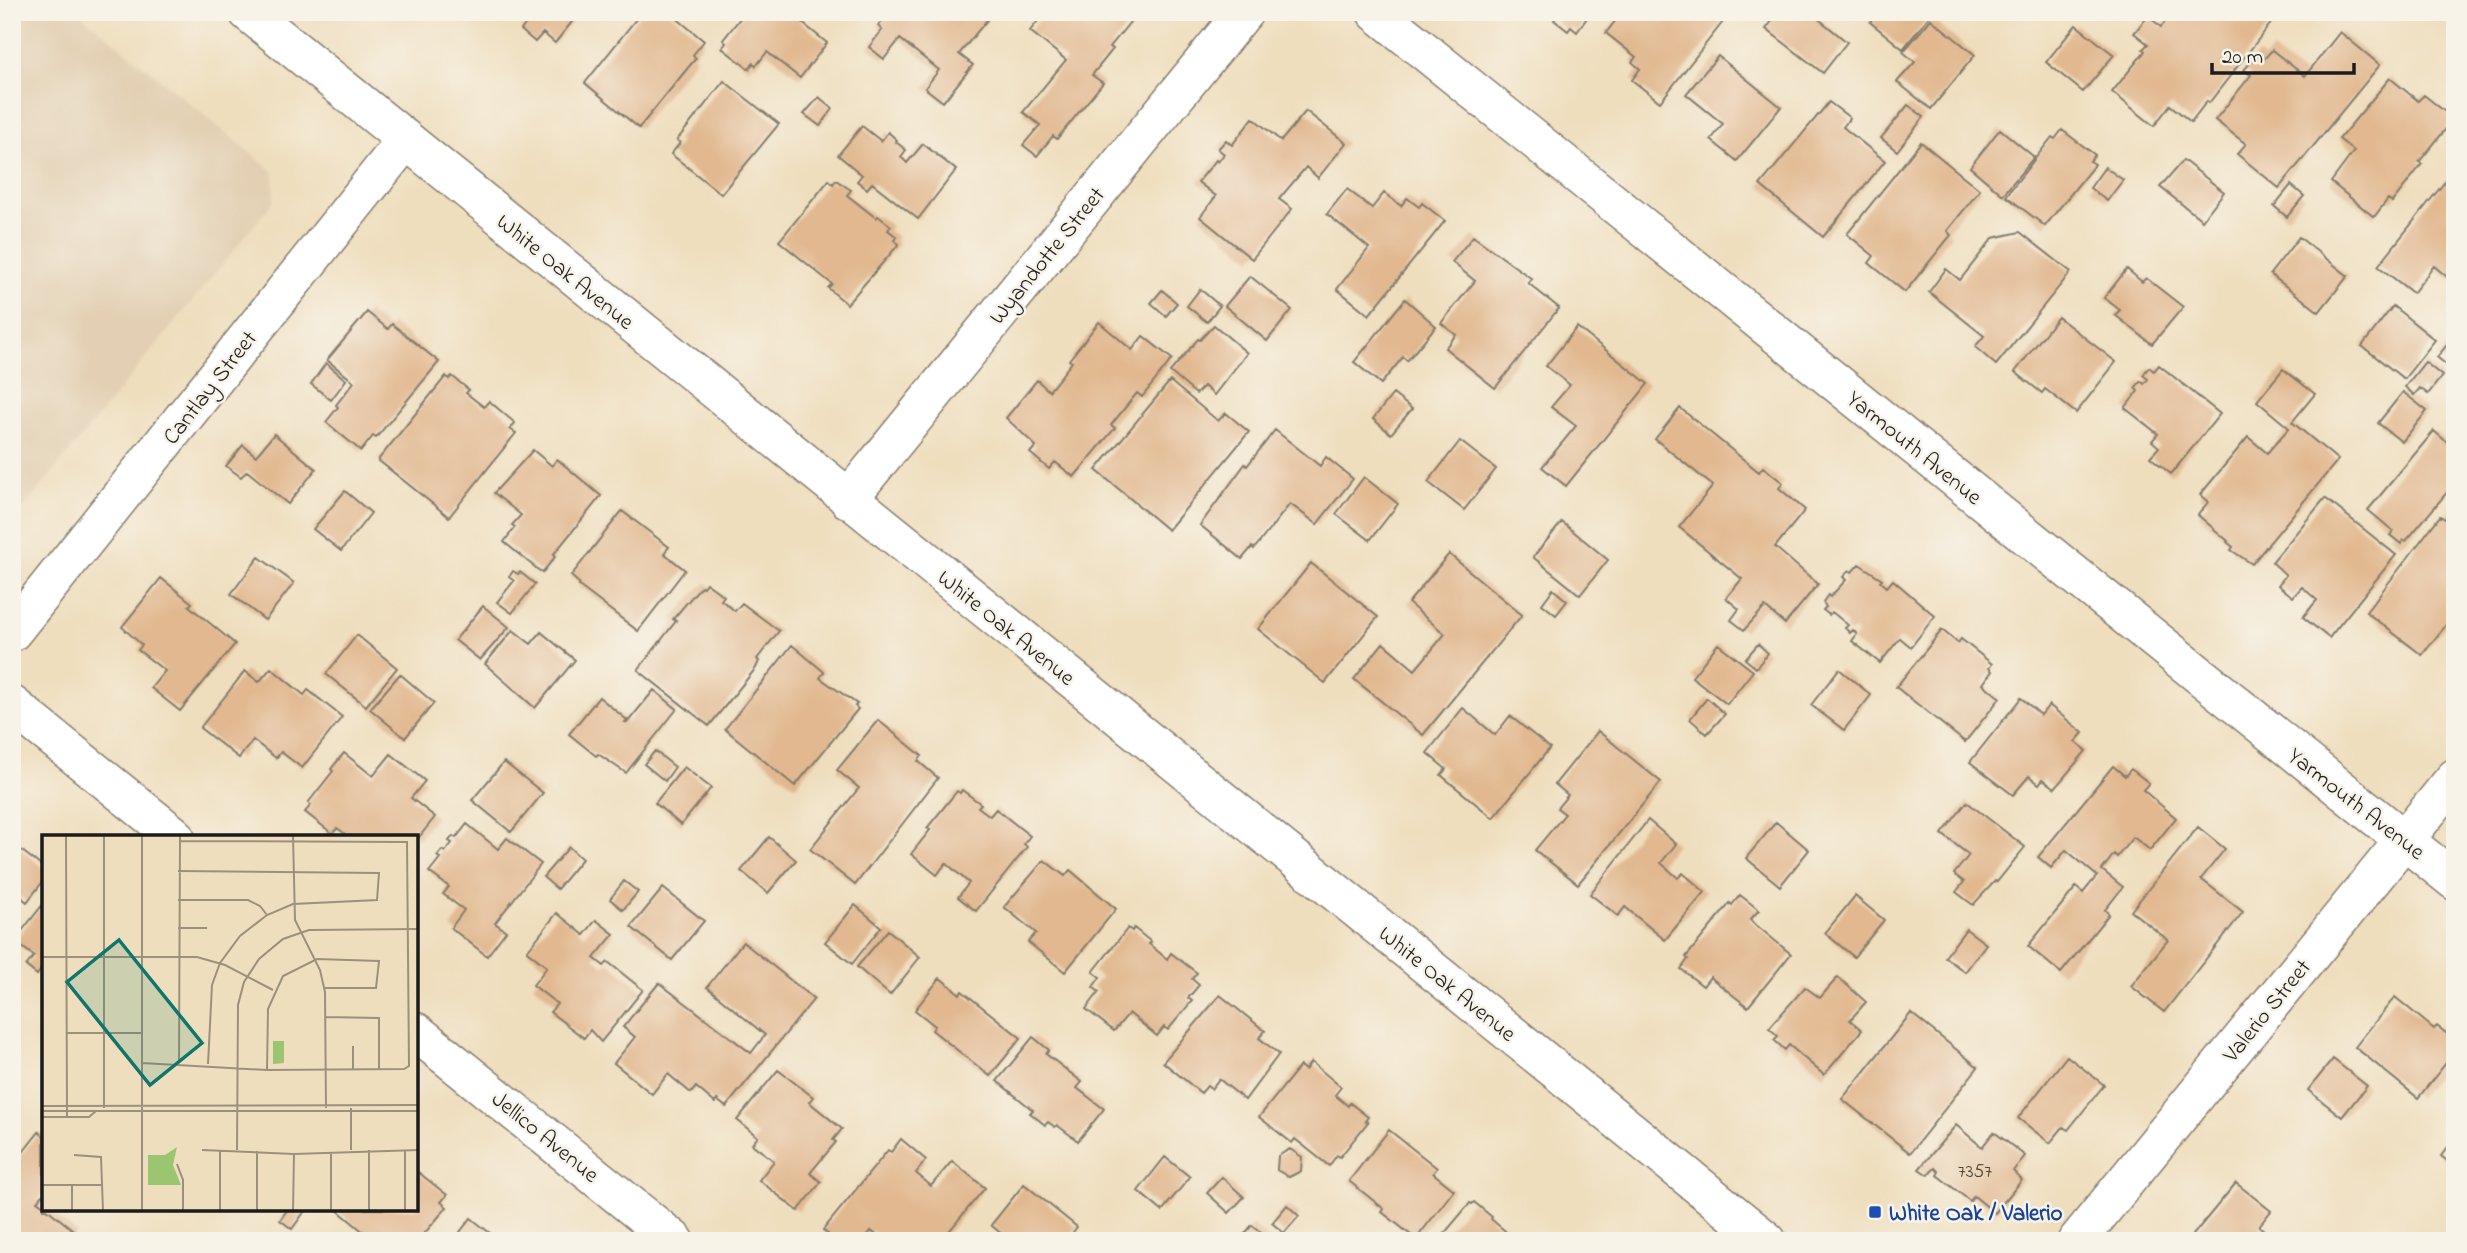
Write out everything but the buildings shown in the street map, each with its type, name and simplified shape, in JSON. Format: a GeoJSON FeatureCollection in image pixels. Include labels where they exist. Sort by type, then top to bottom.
{"type":"FeatureCollection","features":[{"type":"Feature","properties":{"kind":"street","name":"White Oak Avenue"},"geometry":{"type":"LineString","coordinates":[[248,12],[1767,1241]]}},
{"type":"Feature","properties":{"kind":"street","name":"Wyandotte Street"},"geometry":{"type":"LineString","coordinates":[[848,499],[1244,12]]}},
{"type":"Feature","properties":{"kind":"street","name":"Yarmouth Avenue"},"geometry":{"type":"LineString","coordinates":[[1376,12],[2455,881]]}},
{"type":"Feature","properties":{"kind":"street","name":"Cantlay Street"},"geometry":{"type":"LineString","coordinates":[[12,632],[405,141]]}},
{"type":"Feature","properties":{"kind":"street"},"geometry":{"type":"LineString","coordinates":[[12,705],[174,835]]}},
{"type":"Feature","properties":{"kind":"street","name":"Valerio Street"},"geometry":{"type":"LineString","coordinates":[[2077,1241],[2455,778]]}},
{"type":"Feature","properties":{"kind":"street","name":"Jellico Avenue"},"geometry":{"type":"LineString","coordinates":[[418,1034],[676,1241]]}},
{"type":"Feature","properties":{"kind":"shaded area"},"geometry":{"type":"Polygon","coordinates":[[[12,12],[78,12],[274,172],[274,201],[12,522],[12,12]]]}},
{"type":"Feature","properties":{"kind":"place","name":"White Oak / Valerio"},"geometry":{"type":"Point","coordinates":[1875,1212]}}]}
